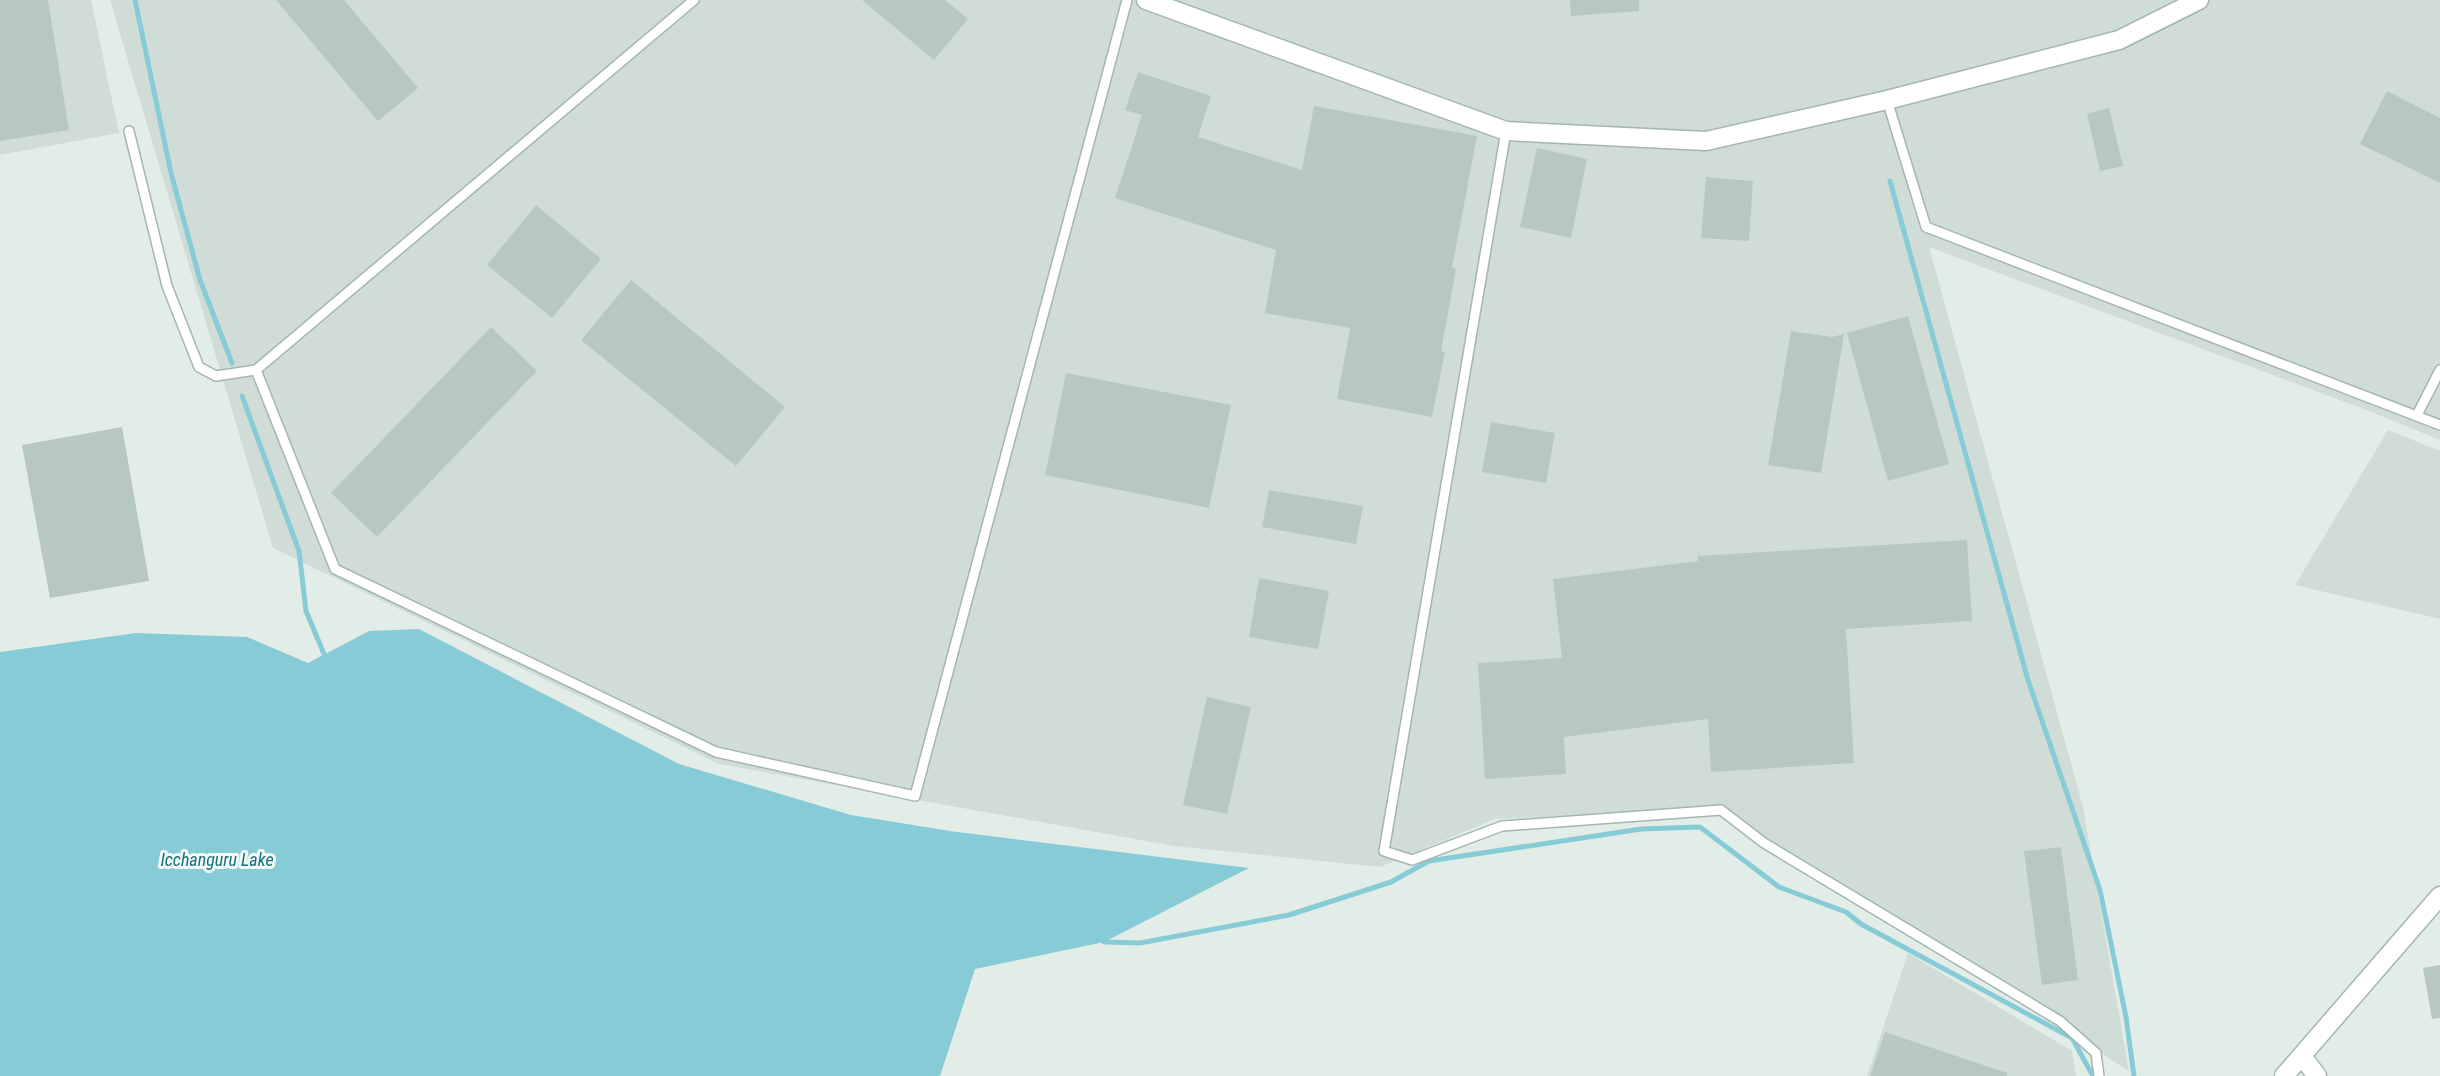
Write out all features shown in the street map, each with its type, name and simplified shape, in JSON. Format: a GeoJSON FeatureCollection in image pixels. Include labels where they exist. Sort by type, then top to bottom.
{"type":"FeatureCollection","features":[{"type":"Feature","properties":{"kind":"street"},"geometry":{"type":"LineString","coordinates":[[1146,0],[1506,131],[1706,141],[1887,100],[2119,40],[2199,0]]}},
{"type":"Feature","properties":{"kind":"street"},"geometry":{"type":"LineString","coordinates":[[2284,1076],[2440,896]]}},
{"type":"Feature","properties":{"kind":"street"},"geometry":{"type":"LineString","coordinates":[[2302,1056],[2317,1076]]}},
{"type":"Feature","properties":{"kind":"lane"},"geometry":{"type":"LineString","coordinates":[[129,131],[167,286],[199,367],[216,376],[256,370],[694,0]]}},
{"type":"Feature","properties":{"kind":"lane"},"geometry":{"type":"LineString","coordinates":[[256,370],[335,568],[716,752],[915,796],[1127,0]]}},
{"type":"Feature","properties":{"kind":"lane"},"geometry":{"type":"LineString","coordinates":[[1887,100],[1926,226],[2440,425]]}},
{"type":"Feature","properties":{"kind":"lane"},"geometry":{"type":"LineString","coordinates":[[1506,131],[1384,851],[1412,860],[1502,825],[1721,810],[1764,843],[2060,1021],[2096,1053],[2099,1076]]}},
{"type":"Feature","properties":{"kind":"lane"},"geometry":{"type":"LineString","coordinates":[[2417,416],[2440,370]]}},
{"type":"Feature","properties":{"kind":"shaded area"},"geometry":{"type":"Polygon","coordinates":[[[0,0],[91,0],[119,133],[0,155],[0,0]]]}},
{"type":"Feature","properties":{"kind":"shaded area"},"geometry":{"type":"Polygon","coordinates":[[[110,0],[2440,0],[2440,440],[2369,411],[1929,247],[2083,807],[2129,1071],[1718,809],[1495,819],[1380,867],[1174,846],[719,764],[273,548],[110,0]]]}},
{"type":"Feature","properties":{"kind":"shaded area"},"geometry":{"type":"Polygon","coordinates":[[[2388,430],[2440,451],[2440,619],[2295,585],[2388,430]]]}},
{"type":"Feature","properties":{"kind":"shaded area"},"geometry":{"type":"Polygon","coordinates":[[[1908,953],[2072,1051],[2076,1076],[1867,1076],[1908,953]]]}},
{"type":"Feature","properties":{"kind":"water","name":"Icchanguru Lake"},"geometry":{"type":"Polygon","coordinates":[[[419,629],[679,764],[851,815],[950,831],[1249,868],[1104,942],[975,969],[940,1076],[0,1076],[0,652],[136,633],[247,637],[308,663],[369,631],[419,629]]]}},
{"type":"Feature","properties":{"kind":"building"},"geometry":{"type":"Polygon","coordinates":[[[0,0],[48,0],[69,130],[0,141],[0,0]]]}},
{"type":"Feature","properties":{"kind":"building"},"geometry":{"type":"Polygon","coordinates":[[[276,0],[344,0],[418,88],[378,121],[276,0]]]}},
{"type":"Feature","properties":{"kind":"building"},"geometry":{"type":"Polygon","coordinates":[[[862,0],[945,0],[968,19],[934,60],[862,0]]]}},
{"type":"Feature","properties":{"kind":"building"},"geometry":{"type":"Polygon","coordinates":[[[1570,0],[1639,0],[1639,11],[1571,16],[1570,0]]]}},
{"type":"Feature","properties":{"kind":"building"},"geometry":{"type":"Polygon","coordinates":[[[1138,72],[1211,96],[1198,137],[1302,170],[1314,106],[1477,136],[1452,268],[1456,269],[1441,351],[1445,352],[1432,417],[1337,399],[1350,328],[1265,313],[1276,250],[1115,198],[1142,115],[1125,110],[1138,72]]]}},
{"type":"Feature","properties":{"kind":"building"},"geometry":{"type":"Polygon","coordinates":[[[2387,91],[2440,118],[2440,183],[2360,144],[2387,91]]]}},
{"type":"Feature","properties":{"kind":"building"},"geometry":{"type":"Polygon","coordinates":[[[2109,108],[2123,166],[2100,171],[2087,114],[2109,108]]]}},
{"type":"Feature","properties":{"kind":"building"},"geometry":{"type":"Polygon","coordinates":[[[1537,148],[1587,159],[1571,238],[1520,227],[1537,148]]]}},
{"type":"Feature","properties":{"kind":"building"},"geometry":{"type":"Polygon","coordinates":[[[1706,177],[1753,181],[1749,241],[1701,238],[1706,177]]]}},
{"type":"Feature","properties":{"kind":"building"},"geometry":{"type":"Polygon","coordinates":[[[536,205],[601,259],[552,318],[487,265],[536,205]]]}},
{"type":"Feature","properties":{"kind":"building"},"geometry":{"type":"Polygon","coordinates":[[[631,280],[785,407],[736,466],[581,340],[631,280]]]}},
{"type":"Feature","properties":{"kind":"building"},"geometry":{"type":"Polygon","coordinates":[[[1908,316],[1949,464],[1888,481],[1847,333],[1908,316]]]}},
{"type":"Feature","properties":{"kind":"building"},"geometry":{"type":"Polygon","coordinates":[[[491,327],[537,371],[377,537],[331,493],[491,327]]]}},
{"type":"Feature","properties":{"kind":"building"},"geometry":{"type":"Polygon","coordinates":[[[1791,331],[1832,337],[1844,334],[1821,473],[1768,465],[1791,331]]]}},
{"type":"Feature","properties":{"kind":"building"},"geometry":{"type":"Polygon","coordinates":[[[1066,373],[1231,405],[1209,508],[1045,475],[1066,373]]]}},
{"type":"Feature","properties":{"kind":"building"},"geometry":{"type":"Polygon","coordinates":[[[1491,422],[1555,433],[1546,483],[1482,472],[1491,422]]]}},
{"type":"Feature","properties":{"kind":"building"},"geometry":{"type":"Polygon","coordinates":[[[122,427],[149,581],[50,598],[22,445],[122,427]]]}},
{"type":"Feature","properties":{"kind":"building"},"geometry":{"type":"Polygon","coordinates":[[[1269,490],[1363,506],[1356,544],[1262,527],[1269,490]]]}},
{"type":"Feature","properties":{"kind":"building"},"geometry":{"type":"Polygon","coordinates":[[[1967,540],[1972,621],[1846,629],[1854,763],[1711,772],[1708,719],[1564,737],[1566,774],[1485,779],[1478,663],[1562,658],[1553,579],[1698,561],[1698,556],[1967,540]]]}},
{"type":"Feature","properties":{"kind":"building"},"geometry":{"type":"Polygon","coordinates":[[[1259,578],[1329,591],[1318,649],[1249,637],[1259,578]]]}},
{"type":"Feature","properties":{"kind":"building"},"geometry":{"type":"Polygon","coordinates":[[[1207,697],[1251,707],[1227,814],[1183,805],[1207,697]]]}},
{"type":"Feature","properties":{"kind":"building"},"geometry":{"type":"Polygon","coordinates":[[[2061,847],[2078,980],[2042,985],[2024,851],[2061,847]]]}},
{"type":"Feature","properties":{"kind":"building"},"geometry":{"type":"Polygon","coordinates":[[[2440,965],[2440,1018],[2432,1019],[2423,968],[2440,965]]]}},
{"type":"Feature","properties":{"kind":"building"},"geometry":{"type":"Polygon","coordinates":[[[1885,1032],[2007,1073],[2007,1076],[1870,1076],[1885,1032]]]}},
{"type":"Feature","properties":{"kind":"waterway"},"geometry":{"type":"LineString","coordinates":[[135,0],[171,173],[200,280],[232,363]]}},
{"type":"Feature","properties":{"kind":"waterway"},"geometry":{"type":"LineString","coordinates":[[1890,181],[2028,680],[2100,890],[2126,1017],[2134,1076]]}},
{"type":"Feature","properties":{"kind":"waterway"},"geometry":{"type":"LineString","coordinates":[[242,396],[299,551],[306,611],[324,654]]}},
{"type":"Feature","properties":{"kind":"waterway"},"geometry":{"type":"LineString","coordinates":[[1104,942],[1140,943],[1289,915],[1391,882],[1429,861],[1641,829],[1700,827],[1779,887],[1846,912],[1861,924],[2072,1038],[2093,1076]]}}]}
